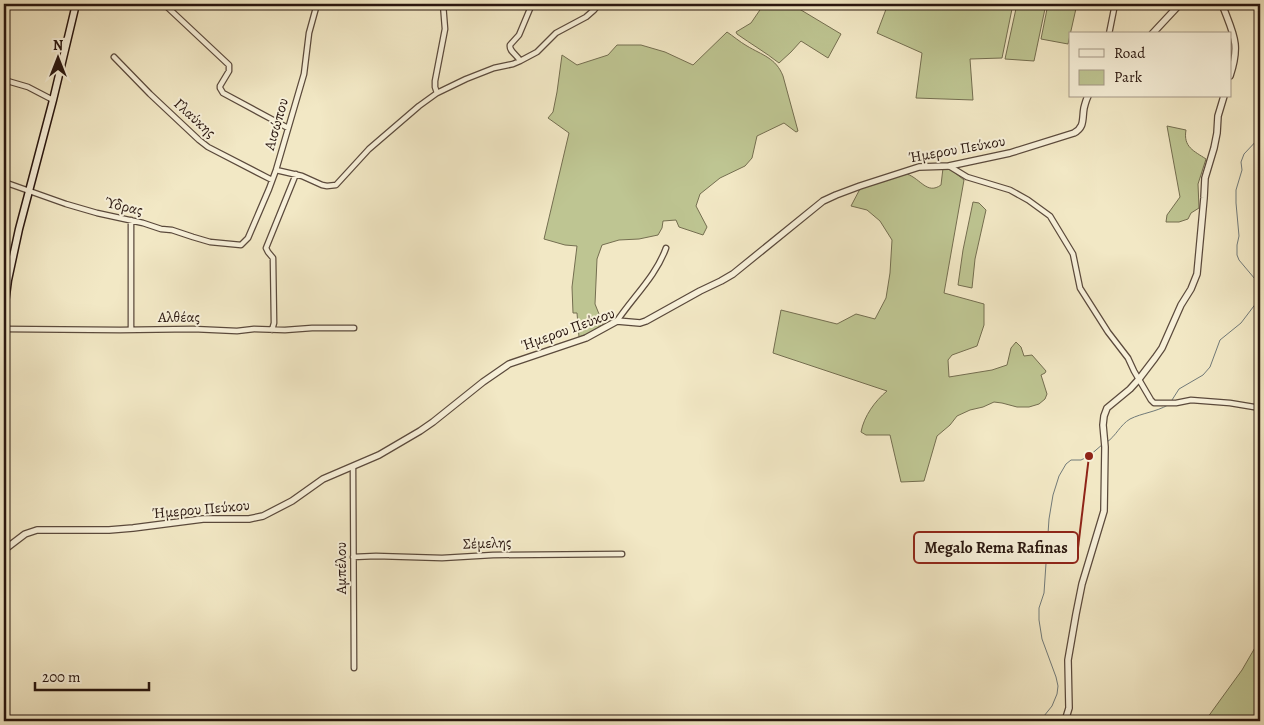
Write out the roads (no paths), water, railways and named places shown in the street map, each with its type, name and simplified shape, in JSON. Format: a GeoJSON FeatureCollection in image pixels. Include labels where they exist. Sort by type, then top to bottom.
{"type":"FeatureCollection","features":[{"type":"Feature","properties":{"kind":"main road"},"geometry":{"type":"LineString","coordinates":[[4,311],[6,280],[76,4]]}},
{"type":"Feature","properties":{"kind":"street"},"geometry":{"type":"LineString","coordinates":[[164,4],[229,65],[229,71],[220,86],[223,93],[288,128]]}},
{"type":"Feature","properties":{"kind":"street","name":"Αισώπου"},"geometry":{"type":"LineString","coordinates":[[241,245],[248,238],[276,170],[304,74],[308,39],[317,4]]}},
{"type":"Feature","properties":{"kind":"street"},"geometry":{"type":"LineString","coordinates":[[437,93],[435,81],[445,23],[444,4]]}},
{"type":"Feature","properties":{"kind":"street"},"geometry":{"type":"LineString","coordinates":[[520,61],[518,56],[510,51],[509,47],[519,35],[532,4]]}},
{"type":"Feature","properties":{"kind":"street"},"geometry":{"type":"LineString","coordinates":[[276,170],[296,174],[322,185],[336,184],[369,149],[437,93],[494,68],[513,64],[539,51],[556,33],[586,17],[599,4]]}},
{"type":"Feature","properties":{"kind":"street"},"geometry":{"type":"LineString","coordinates":[[1109,32],[1115,4]]}},
{"type":"Feature","properties":{"kind":"street"},"geometry":{"type":"LineString","coordinates":[[1154,32],[1180,4]]}},
{"type":"Feature","properties":{"kind":"street"},"geometry":{"type":"LineString","coordinates":[[1222,4],[1236,42],[1236,57],[1232,70]]}},
{"type":"Feature","properties":{"kind":"street","name":"Γλαύκης"},"geometry":{"type":"LineString","coordinates":[[114,57],[198,140],[272,180]]}},
{"type":"Feature","properties":{"kind":"street"},"geometry":{"type":"LineString","coordinates":[[4,80],[28,87],[53,100]]}},
{"type":"Feature","properties":{"kind":"street","name":"Ήμερου Πεύκου"},"geometry":{"type":"LineString","coordinates":[[4,550],[25,534],[38,530],[125,529],[203,519],[255,518],[270,513],[328,477],[379,455],[433,422],[509,364],[586,338],[617,321],[640,323],[646,321],[727,278],[823,201],[919,167],[949,166],[1025,149],[1074,133],[1080,130],[1083,123],[1084,108],[1087,98]]}},
{"type":"Feature","properties":{"kind":"street"},"geometry":{"type":"LineString","coordinates":[[1065,721],[1069,708],[1068,660],[1076,614],[1082,584],[1104,511],[1105,440],[1103,425],[1105,412],[1139,379],[1162,348],[1178,312],[1192,289],[1197,274],[1204,178],[1214,148],[1218,116],[1223,98]]}},
{"type":"Feature","properties":{"kind":"street"},"geometry":{"type":"LineString","coordinates":[[949,166],[972,179],[1010,190],[1050,216],[1073,254],[1080,288],[1108,332],[1128,358],[1154,403],[1191,400],[1230,403],[1260,408]]}},
{"type":"Feature","properties":{"kind":"street"},"geometry":{"type":"LineString","coordinates":[[272,330],[274,323],[273,258],[266,248],[296,174]]}},
{"type":"Feature","properties":{"kind":"street","name":"Ύδρας"},"geometry":{"type":"LineString","coordinates":[[4,182],[97,213],[131,220],[162,230],[172,230],[210,242],[241,245]]}},
{"type":"Feature","properties":{"kind":"street"},"geometry":{"type":"LineString","coordinates":[[131,220],[131,330]]}},
{"type":"Feature","properties":{"kind":"street"},"geometry":{"type":"LineString","coordinates":[[617,321],[657,267],[666,248]]}},
{"type":"Feature","properties":{"kind":"street","name":"Αλθέας"},"geometry":{"type":"LineString","coordinates":[[4,328],[131,330],[193,328],[237,331],[254,329],[354,328]]}},
{"type":"Feature","properties":{"kind":"street","name":"Αμπέλου"},"geometry":{"type":"LineString","coordinates":[[353,467],[354,668]]}},
{"type":"Feature","properties":{"kind":"street","name":"Σέμελης"},"geometry":{"type":"LineString","coordinates":[[353,557],[442,558],[484,555],[622,554]]}},
{"type":"Feature","properties":{"kind":"waterway"},"geometry":{"type":"LineString","coordinates":[[1260,137],[1244,154],[1241,162],[1242,170],[1236,190],[1239,236],[1237,255],[1260,285]]}},
{"type":"Feature","properties":{"kind":"waterway"},"geometry":{"type":"LineString","coordinates":[[1172,400],[1179,389],[1203,375],[1210,367],[1220,340],[1241,323],[1260,298]]}},
{"type":"Feature","properties":{"kind":"waterway"},"geometry":{"type":"LineString","coordinates":[[1107,442],[1130,419],[1168,405]]}},
{"type":"Feature","properties":{"kind":"waterway"},"geometry":{"type":"LineString","coordinates":[[1040,721],[1052,706],[1058,686],[1042,639],[1039,620],[1039,608],[1044,593],[1049,519],[1053,495],[1059,476],[1066,464],[1071,460],[1081,460],[1089,456],[1103,444]]}},
{"type":"Feature","properties":{"kind":"place","name":"Megalo Rema Rafinas"},"geometry":{"type":"Point","coordinates":[1089,456]}}]}
